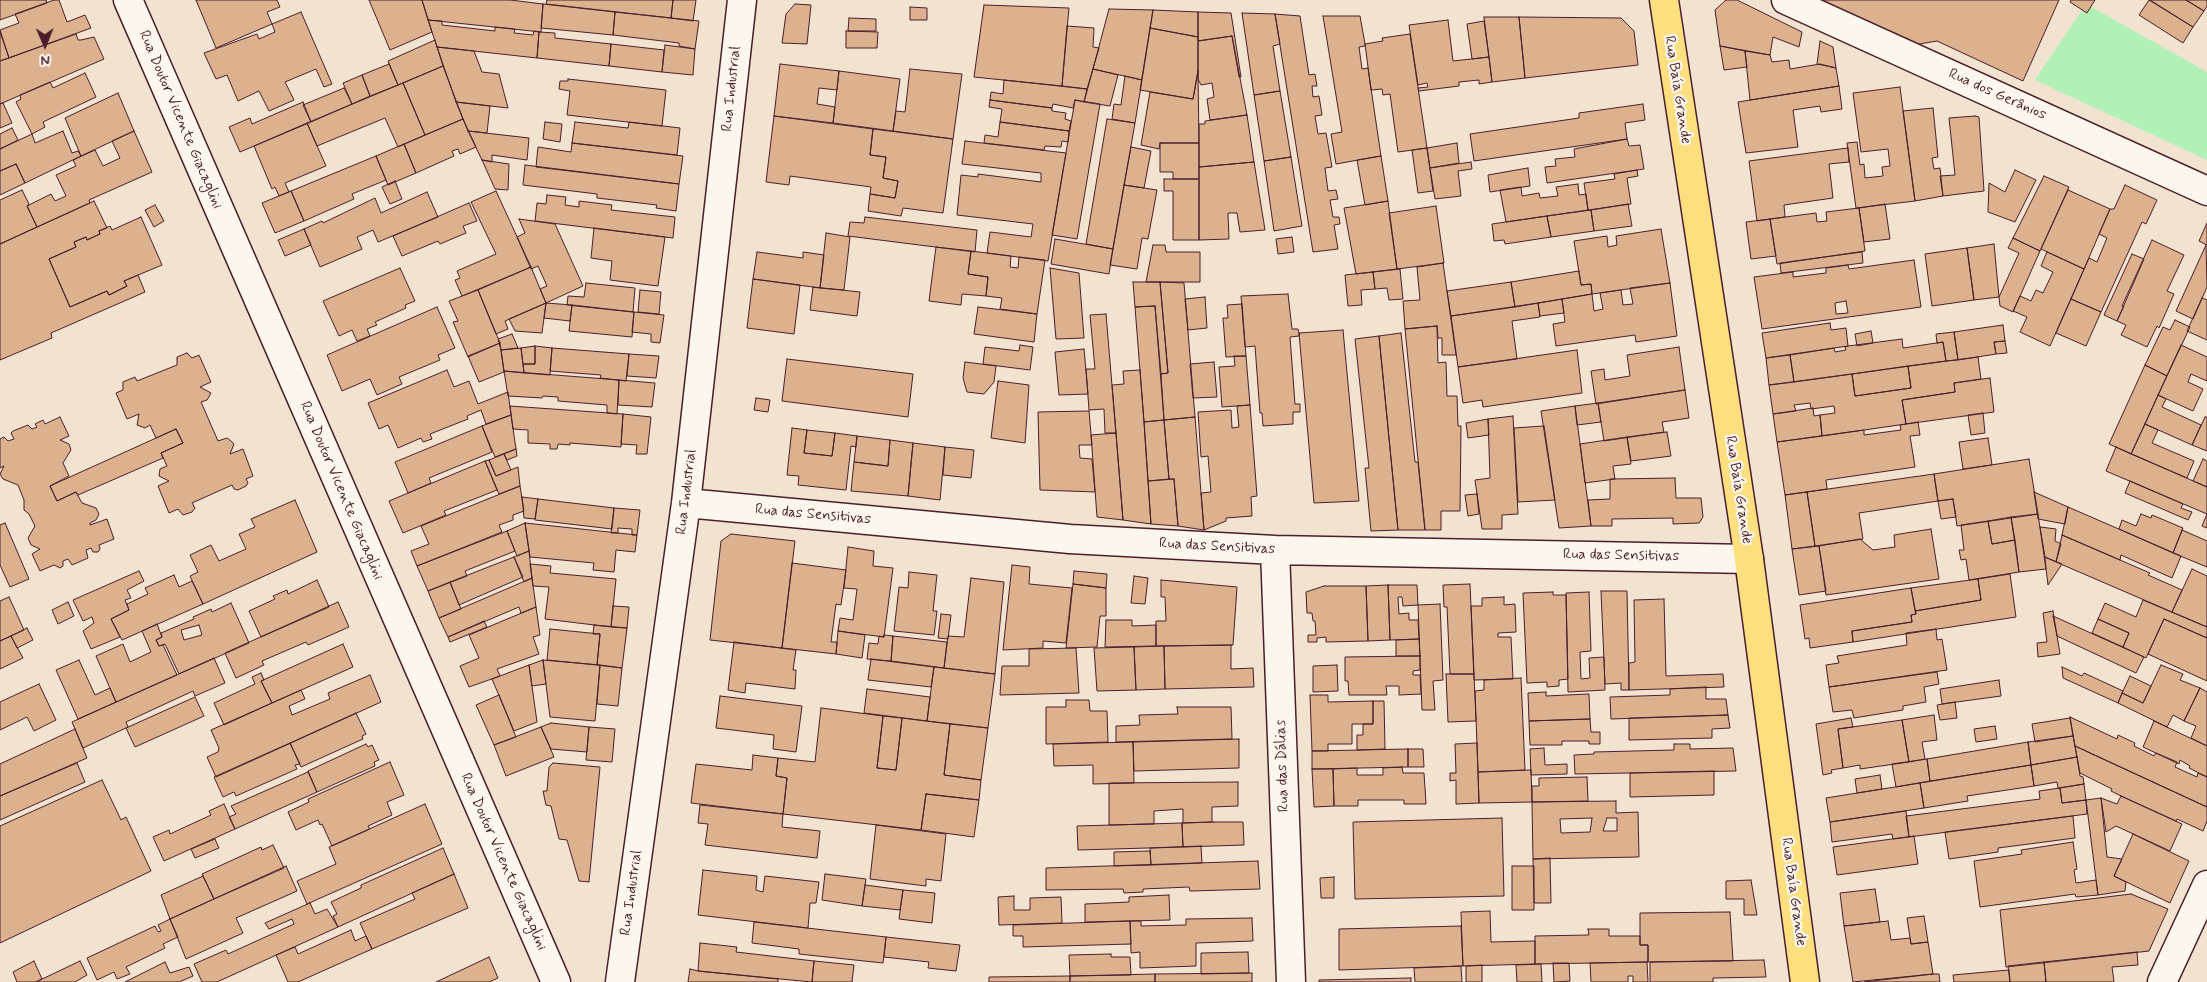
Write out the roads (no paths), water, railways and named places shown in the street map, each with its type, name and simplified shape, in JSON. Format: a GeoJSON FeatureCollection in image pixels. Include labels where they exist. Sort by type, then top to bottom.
{"type":"FeatureCollection","features":[{"type":"Feature","properties":{"kind":"main road","name":"Rua Baía Grande"},"geometry":{"type":"LineString","coordinates":[[1664,0],[1749,559],[1805,982]]}},
{"type":"Feature","properties":{"kind":"street","name":"Rua Doutor Vicente Giacaglini"},"geometry":{"type":"LineString","coordinates":[[128,0],[556,982]]}},
{"type":"Feature","properties":{"kind":"street","name":"Rua Industrial"},"geometry":{"type":"LineString","coordinates":[[620,982],[686,503],[742,0]]}},
{"type":"Feature","properties":{"kind":"street","name":"Rua dos Gerânios"},"geometry":{"type":"LineString","coordinates":[[1786,0],[2207,191]]}},
{"type":"Feature","properties":{"kind":"street","name":"Rua das Sensitivas"},"geometry":{"type":"LineString","coordinates":[[686,503],[1070,539],[1275,550],[1749,559]]}},
{"type":"Feature","properties":{"kind":"street","name":"Rua das Dálias"},"geometry":{"type":"LineString","coordinates":[[1275,550],[1291,982]]}},
{"type":"Feature","properties":{"kind":"street"},"geometry":{"type":"LineString","coordinates":[[2162,982],[2207,884]]}}]}
